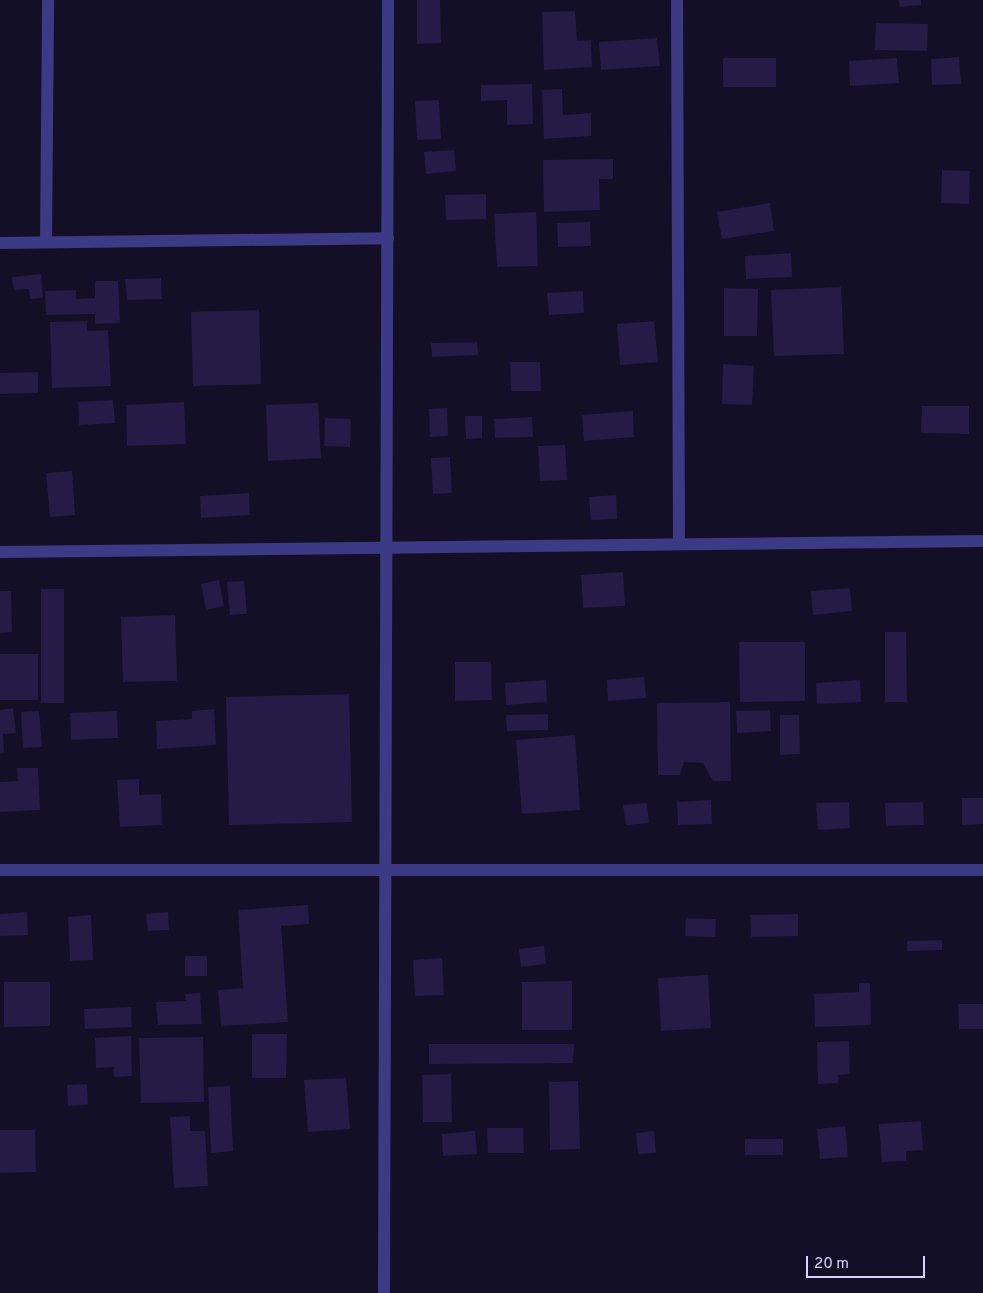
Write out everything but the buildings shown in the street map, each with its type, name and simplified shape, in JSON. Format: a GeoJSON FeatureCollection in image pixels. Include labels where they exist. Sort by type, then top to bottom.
{"type":"FeatureCollection","features":[{"type":"Feature","properties":{"kind":"street"},"geometry":{"type":"LineString","coordinates":[[46,242],[48,0]]}},
{"type":"Feature","properties":{"kind":"street"},"geometry":{"type":"LineString","coordinates":[[384,1293],[388,870],[388,0]]}},
{"type":"Feature","properties":{"kind":"street"},"geometry":{"type":"LineString","coordinates":[[677,0],[679,542]]}},
{"type":"Feature","properties":{"kind":"street"},"geometry":{"type":"LineString","coordinates":[[0,243],[388,238]]}},
{"type":"Feature","properties":{"kind":"street"},"geometry":{"type":"LineString","coordinates":[[0,552],[388,548],[679,542],[983,541]]}},
{"type":"Feature","properties":{"kind":"street"},"geometry":{"type":"LineString","coordinates":[[0,870],[983,870]]}}]}
